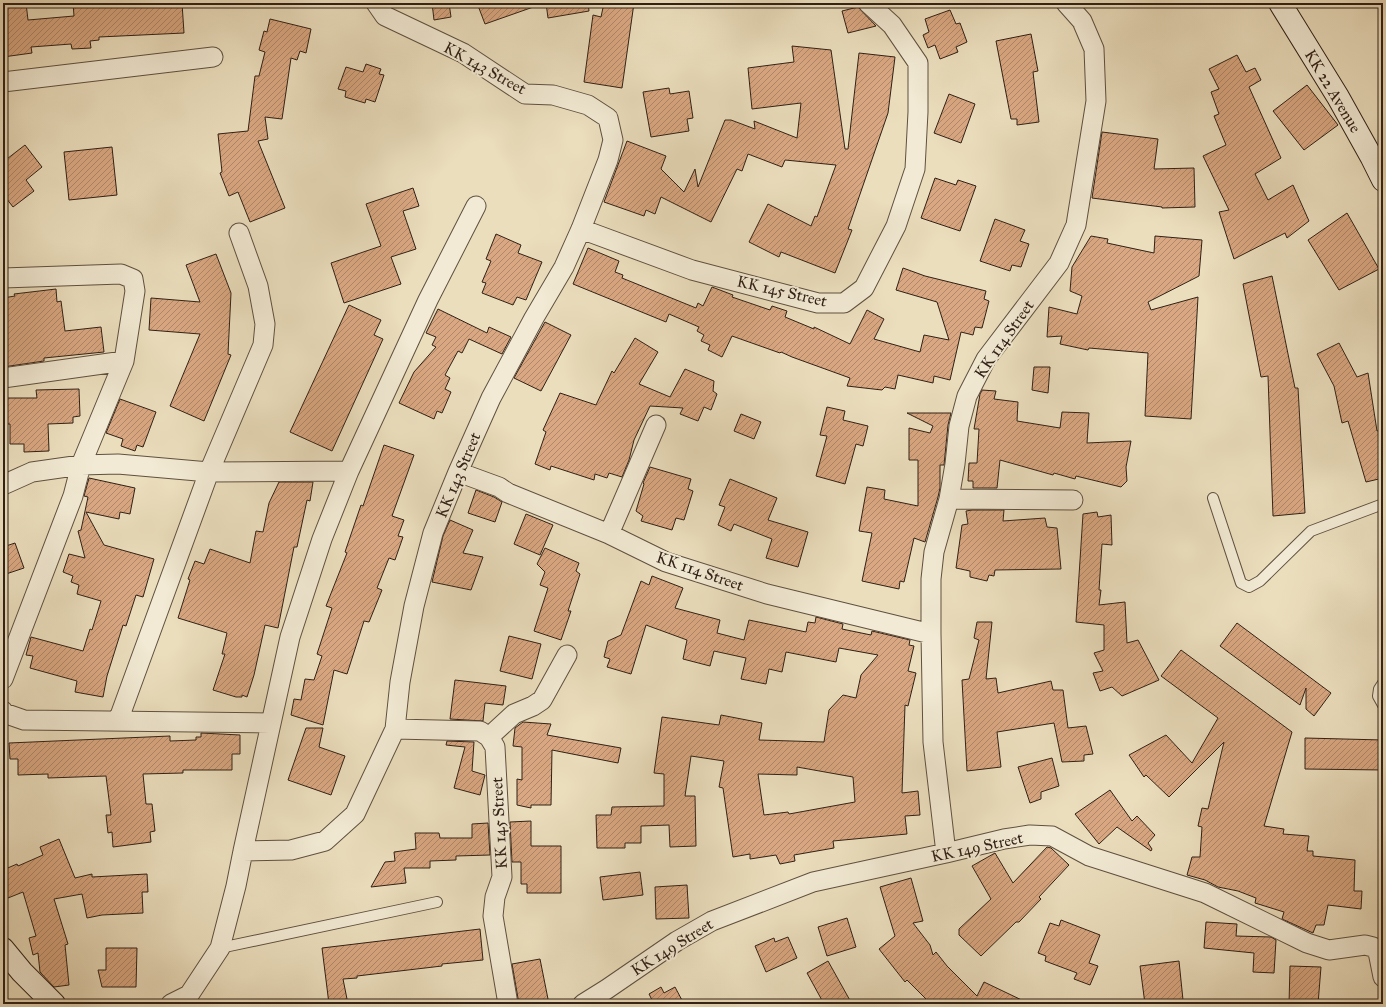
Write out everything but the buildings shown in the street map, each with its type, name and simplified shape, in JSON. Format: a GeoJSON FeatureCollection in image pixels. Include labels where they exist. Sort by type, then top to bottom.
{"type":"FeatureCollection","features":[{"type":"Feature","properties":{"kind":"street","name":"KK 143 Street"},"geometry":{"type":"LineString","coordinates":[[243,851],[291,850],[325,841],[355,814],[395,729],[400,682],[416,599],[433,533],[491,398],[534,318],[564,267],[581,230],[608,160],[613,140],[608,118],[588,104],[553,95],[525,94],[463,53],[385,16],[376,3]]}},
{"type":"Feature","properties":{"kind":"street","name":"KK 145 Street"},"geometry":{"type":"LineString","coordinates":[[581,230],[692,270],[818,303],[844,303],[859,292],[864,288],[896,226],[915,170],[918,112],[918,63],[892,25],[868,3]]}},
{"type":"Feature","properties":{"kind":"street","name":"KK 114 Street"},"geometry":{"type":"LineString","coordinates":[[946,853],[933,742],[931,579],[934,552],[949,499],[959,426],[967,396],[986,359],[1059,263],[1076,225],[1096,101],[1094,49],[1082,21],[1066,3]]}},
{"type":"Feature","properties":{"kind":"street","name":"KK 22 Avenue"},"geometry":{"type":"LineString","coordinates":[[1280,3],[1338,97],[1383,180]]}},
{"type":"Feature","properties":{"kind":"street"},"geometry":{"type":"LineString","coordinates":[[3,82],[214,57]]}},
{"type":"Feature","properties":{"kind":"street"},"geometry":{"type":"LineString","coordinates":[[171,1004],[189,995],[220,948],[236,886],[290,637],[322,539],[349,471],[428,300],[476,206]]}},
{"type":"Feature","properties":{"kind":"street"},"geometry":{"type":"LineString","coordinates":[[118,721],[209,472],[263,345],[266,324],[258,286],[238,233]]}},
{"type":"Feature","properties":{"kind":"street"},"geometry":{"type":"LineString","coordinates":[[3,278],[121,274],[133,279],[135,291],[124,360],[81,466],[73,496],[3,680]]}},
{"type":"Feature","properties":{"kind":"street"},"geometry":{"type":"LineString","coordinates":[[3,378],[124,360]]}},
{"type":"Feature","properties":{"kind":"street"},"geometry":{"type":"LineString","coordinates":[[609,534],[656,425]]}},
{"type":"Feature","properties":{"kind":"street"},"geometry":{"type":"LineString","coordinates":[[3,485],[32,472],[81,466],[118,464],[209,472],[349,471]]}},
{"type":"Feature","properties":{"kind":"street","name":"KK 114 Street"},"geometry":{"type":"LineString","coordinates":[[458,472],[499,487],[508,493],[609,534],[666,562],[767,594],[931,634]]}},
{"type":"Feature","properties":{"kind":"street"},"geometry":{"type":"LineString","coordinates":[[949,499],[1073,500]]}},
{"type":"Feature","properties":{"kind":"street"},"geometry":{"type":"LineString","coordinates":[[395,729],[480,731],[489,736],[514,714],[533,706],[542,700],[567,655]]}},
{"type":"Feature","properties":{"kind":"street"},"geometry":{"type":"LineString","coordinates":[[3,711],[4,713],[24,720],[271,723]]}},
{"type":"Feature","properties":{"kind":"street","name":"KK 145 Street"},"geometry":{"type":"LineString","coordinates":[[489,736],[496,747],[502,877],[495,897],[493,916],[508,1004]]}},
{"type":"Feature","properties":{"kind":"street","name":"KK 149 Street"},"geometry":{"type":"LineString","coordinates":[[583,1004],[677,941],[712,921],[813,882],[1004,839],[1030,836],[1052,836],[1089,856],[1205,893],[1307,943],[1329,950],[1365,945],[1373,947],[1378,952],[1383,977]]}},
{"type":"Feature","properties":{"kind":"street"},"geometry":{"type":"LineString","coordinates":[[3,949],[22,972],[54,1004]]}},
{"type":"Feature","properties":{"kind":"lane"},"geometry":{"type":"LineString","coordinates":[[1213,498],[1241,583],[1249,587],[1260,580],[1311,532],[1383,504]]}},
{"type":"Feature","properties":{"kind":"lane"},"geometry":{"type":"LineString","coordinates":[[1383,683],[1379,689],[1378,696],[1383,705]]}},
{"type":"Feature","properties":{"kind":"lane"},"geometry":{"type":"LineString","coordinates":[[220,948],[437,902]]}}]}
